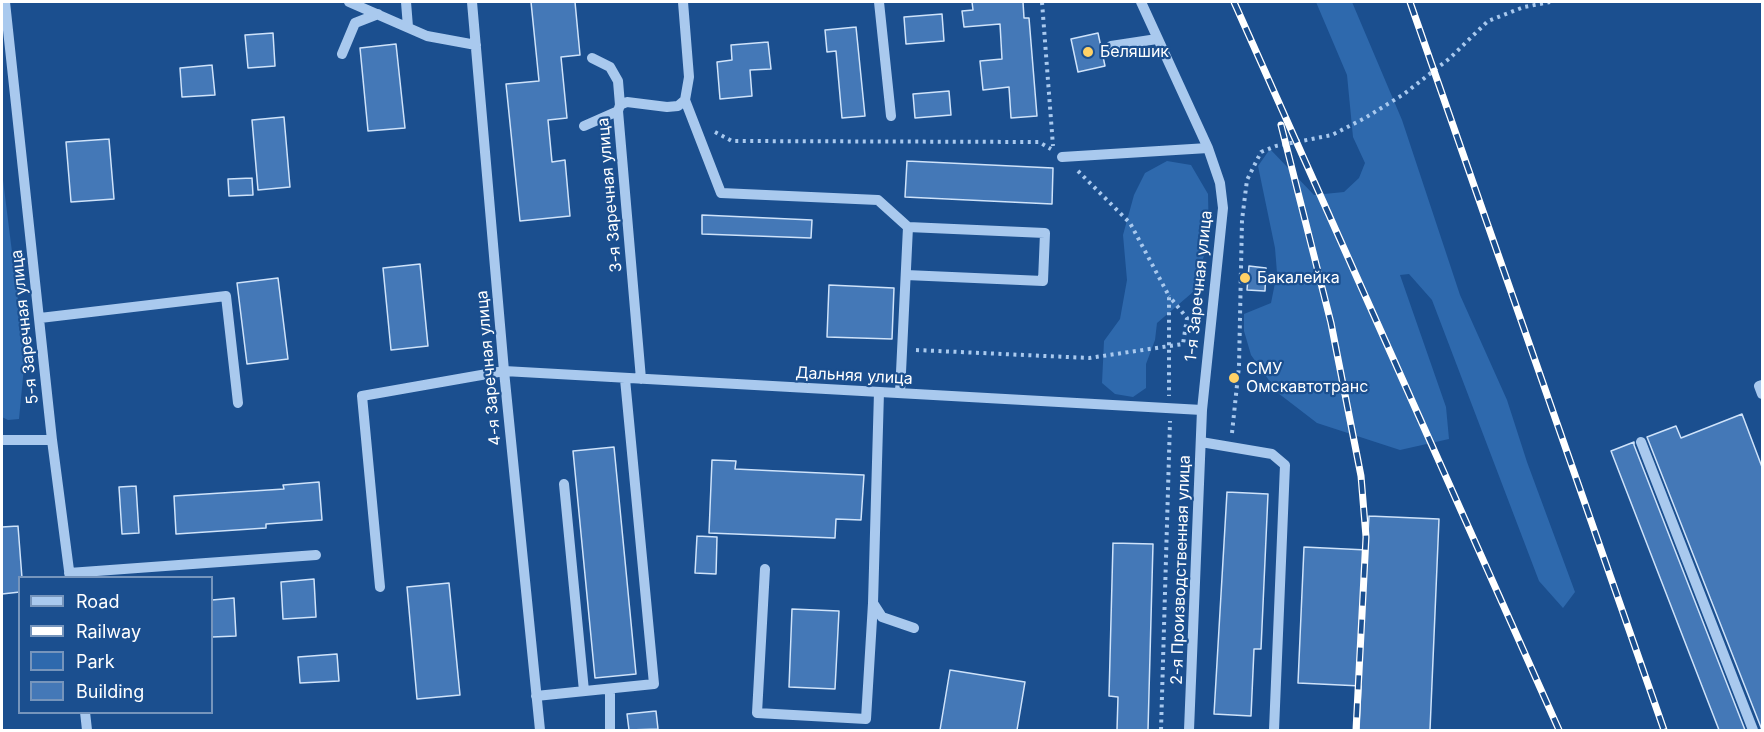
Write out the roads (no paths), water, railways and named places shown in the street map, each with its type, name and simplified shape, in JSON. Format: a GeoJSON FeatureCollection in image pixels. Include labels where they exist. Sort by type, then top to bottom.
{"type":"FeatureCollection","features":[{"type":"Feature","properties":{"kind":"street","name":"5-я Заречная улица"},"geometry":{"type":"LineString","coordinates":[[5,2],[52,440],[70,575]]}},
{"type":"Feature","properties":{"kind":"street"},"geometry":{"type":"LineString","coordinates":[[348,2],[427,36],[476,45]]}},
{"type":"Feature","properties":{"kind":"street"},"geometry":{"type":"LineString","coordinates":[[406,2],[408,27]]}},
{"type":"Feature","properties":{"kind":"street","name":"4-я Заречная улица"},"geometry":{"type":"LineString","coordinates":[[472,2],[504,371],[540,730]]}},
{"type":"Feature","properties":{"kind":"street"},"geometry":{"type":"LineString","coordinates":[[683,2],[689,77],[685,100],[721,193],[878,200],[908,227],[1046,233],[1043,281],[906,275]]}},
{"type":"Feature","properties":{"kind":"street"},"geometry":{"type":"LineString","coordinates":[[879,2],[891,116]]}},
{"type":"Feature","properties":{"kind":"street","name":"1-я Заречная улица"},"geometry":{"type":"LineString","coordinates":[[1141,2],[1208,148],[1220,183],[1223,208],[1203,410]]}},
{"type":"Feature","properties":{"kind":"street"},"geometry":{"type":"LineString","coordinates":[[342,54],[354,23],[378,14]]}},
{"type":"Feature","properties":{"kind":"street"},"geometry":{"type":"LineString","coordinates":[[1111,46],[1157,39]]}},
{"type":"Feature","properties":{"kind":"street"},"geometry":{"type":"LineString","coordinates":[[584,126],[619,108],[618,81],[610,67],[592,58]]}},
{"type":"Feature","properties":{"kind":"street","name":"3-я Заречная улица"},"geometry":{"type":"LineString","coordinates":[[641,379],[619,108],[627,102],[667,107],[685,100]]}},
{"type":"Feature","properties":{"kind":"street"},"geometry":{"type":"LineString","coordinates":[[1062,157],[1208,148]]}},
{"type":"Feature","properties":{"kind":"street"},"geometry":{"type":"LineString","coordinates":[[900,393],[908,227]]}},
{"type":"Feature","properties":{"kind":"street"},"geometry":{"type":"LineString","coordinates":[[40,318],[226,296],[238,403]]}},
{"type":"Feature","properties":{"kind":"street","name":"Дальняя улица"},"geometry":{"type":"LineString","coordinates":[[380,587],[362,396],[504,371],[1203,410]]}},
{"type":"Feature","properties":{"kind":"street"},"geometry":{"type":"LineString","coordinates":[[536,696],[654,684],[625,379]]}},
{"type":"Feature","properties":{"kind":"street"},"geometry":{"type":"LineString","coordinates":[[1762,385],[1759,386],[1762,394]]}},
{"type":"Feature","properties":{"kind":"street"},"geometry":{"type":"LineString","coordinates":[[765,568],[757,713],[866,719],[873,603],[879,392]]}},
{"type":"Feature","properties":{"kind":"street","name":"2-я Производственная улица"},"geometry":{"type":"LineString","coordinates":[[1189,730],[1203,410]]}},
{"type":"Feature","properties":{"kind":"street"},"geometry":{"type":"LineString","coordinates":[[2,440],[52,440]]}},
{"type":"Feature","properties":{"kind":"street"},"geometry":{"type":"LineString","coordinates":[[1201,442],[1272,454],[1285,465],[1274,730]]}},
{"type":"Feature","properties":{"kind":"street"},"geometry":{"type":"LineString","coordinates":[[1641,442],[1753,730]]}},
{"type":"Feature","properties":{"kind":"street"},"geometry":{"type":"LineString","coordinates":[[564,484],[584,691]]}},
{"type":"Feature","properties":{"kind":"street"},"geometry":{"type":"LineString","coordinates":[[70,575],[316,555]]}},
{"type":"Feature","properties":{"kind":"street"},"geometry":{"type":"LineString","coordinates":[[873,603],[882,617],[914,628]]}},
{"type":"Feature","properties":{"kind":"street"},"geometry":{"type":"LineString","coordinates":[[610,689],[610,730]]}},
{"type":"Feature","properties":{"kind":"street"},"geometry":{"type":"LineString","coordinates":[[85,714],[87,730]]}},
{"type":"Feature","properties":{"kind":"railway"},"geometry":{"type":"LineString","coordinates":[[1234,2],[1559,730]]}},
{"type":"Feature","properties":{"kind":"railway"},"geometry":{"type":"LineString","coordinates":[[1410,2],[1664,730]]}},
{"type":"Feature","properties":{"kind":"railway"},"geometry":{"type":"LineString","coordinates":[[1281,125],[1331,323],[1361,476],[1366,537],[1356,730]]}},
{"type":"Feature","properties":{"kind":"place","name":"Беляшик"},"geometry":{"type":"Point","coordinates":[1088,52]}},
{"type":"Feature","properties":{"kind":"place","name":"Бакалейка"},"geometry":{"type":"Point","coordinates":[1245,278]}},
{"type":"Feature","properties":{"kind":"place","name":"СМУ Омскавтотранс"},"geometry":{"type":"Point","coordinates":[1234,378]}}]}
